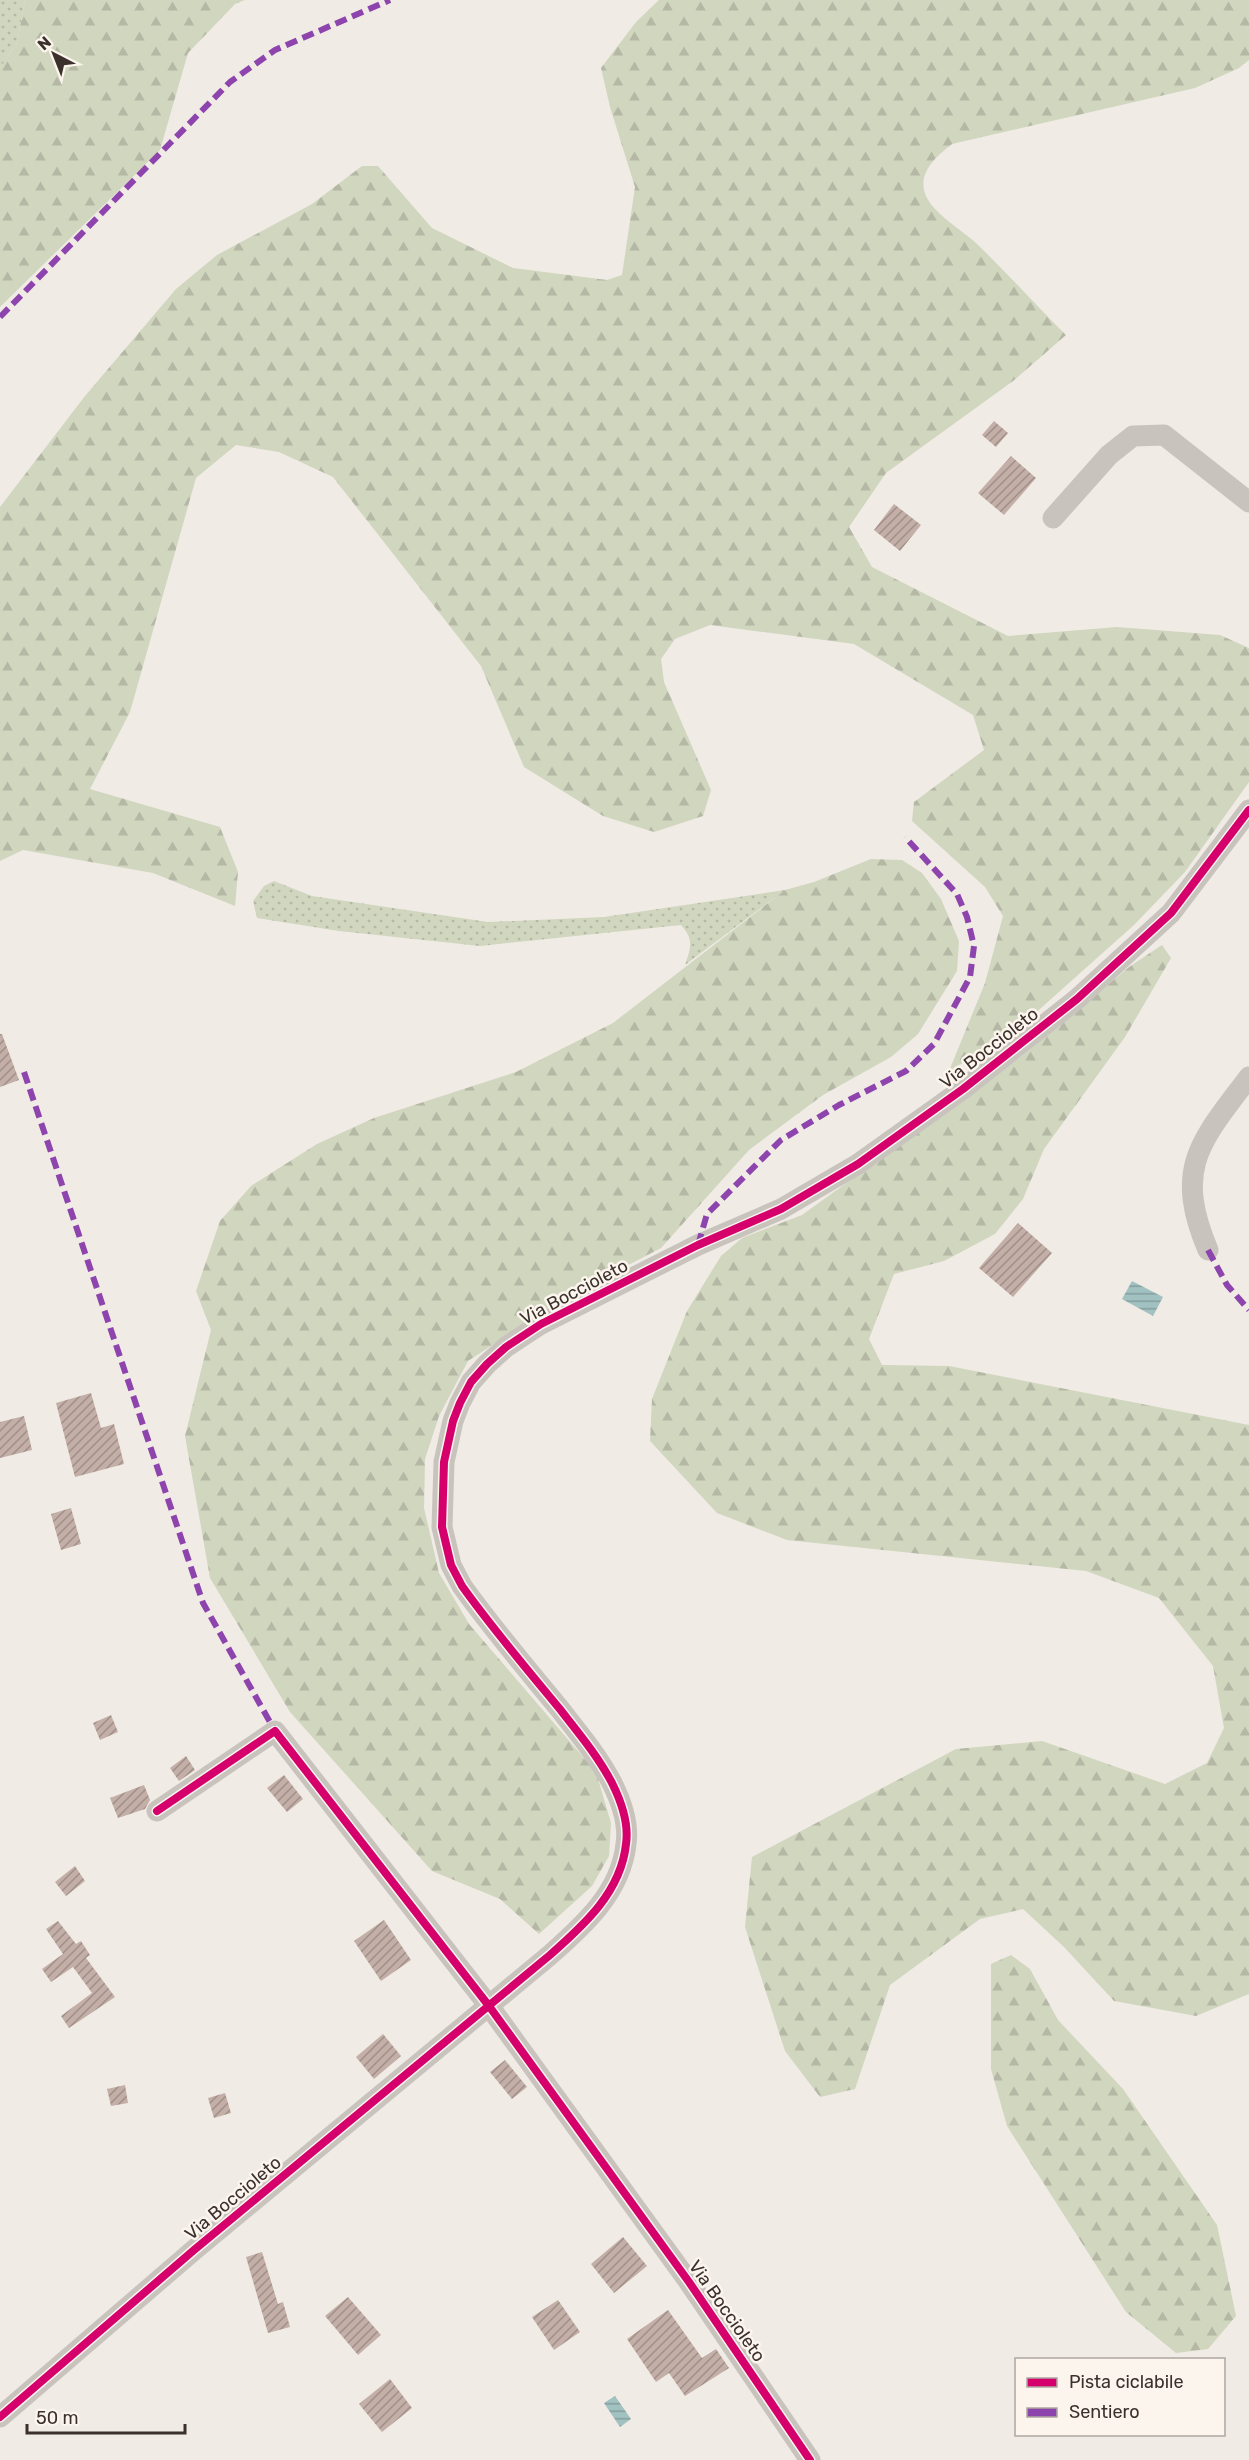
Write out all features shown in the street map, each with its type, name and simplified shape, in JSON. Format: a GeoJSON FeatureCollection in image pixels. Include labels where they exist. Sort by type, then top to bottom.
{"type":"FeatureCollection","features":[{"type":"Feature","properties":{"kind":"street"},"geometry":{"type":"LineString","coordinates":[[1053,518],[1109,455],[1133,436],[1164,435],[1249,502]]}},
{"type":"Feature","properties":{"kind":"street","name":"Via Boccioleto"},"geometry":{"type":"LineString","coordinates":[[0,2417],[194,2250],[550,1955],[595,1912],[618,1876],[624,1859],[627,1830],[619,1800],[603,1769],[573,1727],[471,1599],[456,1576],[446,1545],[441,1512],[444,1462],[453,1421],[471,1382],[506,1347],[541,1324],[698,1245],[781,1209],[858,1164],[963,1089],[1077,999],[1171,913],[1249,810]]}},
{"type":"Feature","properties":{"kind":"street"},"geometry":{"type":"LineString","coordinates":[[1208,1250],[1194,1208],[1194,1163],[1207,1132],[1249,1077]]}},
{"type":"Feature","properties":{"kind":"street"},"geometry":{"type":"LineString","coordinates":[[157,1811],[275,1731],[489,2006]]}},
{"type":"Feature","properties":{"kind":"street","name":"Via Boccioleto"},"geometry":{"type":"LineString","coordinates":[[489,2006],[689,2282],[810,2460]]}},
{"type":"Feature","properties":{"kind":"green space"},"geometry":{"type":"Polygon","coordinates":[[[0,0],[25,0],[17,43],[0,68],[0,0]]]}},
{"type":"Feature","properties":{"kind":"green space"},"geometry":{"type":"Polygon","coordinates":[[[25,0],[245,0],[235,4],[188,53],[160,150],[0,307],[0,68],[17,43],[25,0]]]}},
{"type":"Feature","properties":{"kind":"green space"},"geometry":{"type":"Polygon","coordinates":[[[659,0],[1249,0],[1249,60],[1239,68],[1195,88],[952,144],[930,166],[924,180],[926,196],[935,209],[976,243],[1066,335],[1013,381],[886,473],[849,527],[872,567],[1008,636],[1117,627],[1220,635],[1249,648],[1249,782],[1185,872],[1134,925],[1013,1033],[949,1071],[985,983],[1003,916],[985,887],[912,821],[914,802],[984,750],[973,715],[854,644],[710,625],[675,639],[661,659],[664,682],[711,790],[703,816],[654,832],[603,816],[524,767],[481,666],[333,477],[279,452],[236,445],[196,478],[130,712],[90,789],[220,827],[238,872],[235,906],[153,873],[23,850],[0,861],[0,507],[85,396],[176,289],[217,255],[312,204],[362,166],[378,166],[432,228],[513,268],[607,280],[622,275],[635,187],[610,107],[601,68],[636,22],[659,0]]]}},
{"type":"Feature","properties":{"kind":"green space"},"geometry":{"type":"Polygon","coordinates":[[[871,859],[902,860],[922,873],[941,899],[959,941],[957,971],[918,1034],[891,1057],[823,1095],[749,1150],[661,1248],[561,1300],[468,1361],[439,1416],[425,1459],[424,1508],[439,1573],[469,1624],[596,1772],[611,1823],[609,1856],[592,1886],[539,1934],[500,1899],[432,1871],[290,1712],[210,1578],[185,1436],[211,1330],[196,1291],[220,1221],[251,1186],[317,1144],[374,1118],[516,1072],[613,1023],[785,890],[814,882],[871,859]]]}},
{"type":"Feature","properties":{"kind":"green space"},"geometry":{"type":"Polygon","coordinates":[[[274,881],[312,896],[488,922],[604,917],[785,890],[685,965],[689,954],[690,939],[681,925],[480,946],[339,931],[257,918],[253,901],[264,886],[274,881]]]}},
{"type":"Feature","properties":{"kind":"green space"},"geometry":{"type":"Polygon","coordinates":[[[1162,945],[1171,958],[1125,1037],[1044,1149],[1023,1199],[995,1234],[944,1261],[894,1274],[869,1339],[882,1365],[949,1366],[1249,1425],[1249,1994],[1196,2016],[1114,2001],[1064,1947],[1023,1909],[980,1919],[890,1985],[855,2089],[820,2097],[785,2051],[745,1927],[752,1857],[956,1749],[1042,1741],[1165,1784],[1207,1763],[1224,1728],[1213,1666],[1159,1598],[1086,1571],[787,1540],[717,1513],[650,1441],[652,1399],[687,1311],[721,1256],[742,1238],[802,1215],[1022,1056],[1129,967],[1162,945]]]}},
{"type":"Feature","properties":{"kind":"green space"},"geometry":{"type":"Polygon","coordinates":[[[1011,1955],[1030,1969],[1058,2020],[1123,2089],[1217,2225],[1236,2316],[1208,2349],[1176,2353],[1126,2312],[1007,2126],[991,2069],[991,1964],[1011,1955]]]}},
{"type":"Feature","properties":{"kind":"water"},"geometry":{"type":"Polygon","coordinates":[[[1132,1281],[1163,1297],[1153,1316],[1122,1299],[1132,1281]]]}},
{"type":"Feature","properties":{"kind":"water"},"geometry":{"type":"Polygon","coordinates":[[[615,2396],[631,2419],[620,2427],[604,2403],[615,2396]]]}},
{"type":"Feature","properties":{"kind":"building"},"geometry":{"type":"Polygon","coordinates":[[[994,421],[1008,433],[996,447],[982,435],[994,421]]]}},
{"type":"Feature","properties":{"kind":"building"},"geometry":{"type":"Polygon","coordinates":[[[1011,456],[1036,478],[1004,515],[978,493],[1011,456]]]}},
{"type":"Feature","properties":{"kind":"building"},"geometry":{"type":"Polygon","coordinates":[[[894,504],[921,525],[900,551],[874,530],[894,504]]]}},
{"type":"Feature","properties":{"kind":"building"},"geometry":{"type":"Polygon","coordinates":[[[0,1034],[2,1034],[19,1080],[0,1087],[0,1034]]]}},
{"type":"Feature","properties":{"kind":"building"},"geometry":{"type":"Polygon","coordinates":[[[1018,1223],[1052,1253],[1013,1297],[979,1268],[1018,1223]]]}},
{"type":"Feature","properties":{"kind":"building"},"geometry":{"type":"Polygon","coordinates":[[[91,1393],[101,1428],[114,1424],[124,1464],[75,1477],[56,1403],[91,1393]]]}},
{"type":"Feature","properties":{"kind":"building"},"geometry":{"type":"Polygon","coordinates":[[[24,1416],[32,1450],[0,1458],[0,1422],[24,1416]]]}},
{"type":"Feature","properties":{"kind":"building"},"geometry":{"type":"Polygon","coordinates":[[[71,1508],[81,1544],[61,1550],[51,1514],[71,1508]]]}},
{"type":"Feature","properties":{"kind":"building"},"geometry":{"type":"Polygon","coordinates":[[[111,1715],[118,1732],[100,1740],[93,1723],[111,1715]]]}},
{"type":"Feature","properties":{"kind":"building"},"geometry":{"type":"Polygon","coordinates":[[[186,1756],[195,1770],[179,1781],[170,1768],[186,1756]]]}},
{"type":"Feature","properties":{"kind":"building"},"geometry":{"type":"Polygon","coordinates":[[[284,1775],[303,1799],[287,1812],[267,1788],[284,1775]]]}},
{"type":"Feature","properties":{"kind":"building"},"geometry":{"type":"Polygon","coordinates":[[[144,1785],[150,1800],[145,1809],[118,1818],[110,1798],[144,1785]]]}},
{"type":"Feature","properties":{"kind":"building"},"geometry":{"type":"Polygon","coordinates":[[[75,1866],[85,1881],[66,1896],[55,1882],[75,1866]]]}},
{"type":"Feature","properties":{"kind":"building"},"geometry":{"type":"Polygon","coordinates":[[[384,1920],[411,1960],[381,1981],[354,1941],[384,1920]]]}},
{"type":"Feature","properties":{"kind":"building"},"geometry":{"type":"Polygon","coordinates":[[[58,1921],[76,1944],[81,1941],[90,1955],[86,1958],[115,1997],[69,2028],[61,2016],[92,1993],[73,1967],[51,1982],[42,1969],[63,1954],[46,1929],[58,1921]]]}},
{"type":"Feature","properties":{"kind":"building"},"geometry":{"type":"Polygon","coordinates":[[[383,2034],[401,2056],[374,2079],[356,2057],[383,2034]]]}},
{"type":"Feature","properties":{"kind":"building"},"geometry":{"type":"Polygon","coordinates":[[[505,2060],[527,2087],[512,2099],[490,2072],[505,2060]]]}},
{"type":"Feature","properties":{"kind":"building"},"geometry":{"type":"Polygon","coordinates":[[[125,2085],[128,2103],[111,2106],[107,2089],[125,2085]]]}},
{"type":"Feature","properties":{"kind":"building"},"geometry":{"type":"Polygon","coordinates":[[[225,2093],[231,2113],[214,2118],[208,2098],[225,2093]]]}},
{"type":"Feature","properties":{"kind":"building"},"geometry":{"type":"Polygon","coordinates":[[[623,2237],[647,2266],[614,2293],[591,2264],[623,2237]]]}},
{"type":"Feature","properties":{"kind":"building"},"geometry":{"type":"Polygon","coordinates":[[[262,2252],[278,2304],[283,2302],[290,2327],[268,2333],[246,2257],[262,2252]]]}},
{"type":"Feature","properties":{"kind":"building"},"geometry":{"type":"Polygon","coordinates":[[[348,2297],[381,2335],[358,2355],[325,2316],[348,2297]]]}},
{"type":"Feature","properties":{"kind":"building"},"geometry":{"type":"Polygon","coordinates":[[[558,2300],[580,2332],[554,2350],[532,2317],[558,2300]]]}},
{"type":"Feature","properties":{"kind":"building"},"geometry":{"type":"Polygon","coordinates":[[[668,2310],[702,2358],[716,2349],[729,2368],[685,2396],[669,2373],[656,2382],[627,2339],[668,2310]]]}},
{"type":"Feature","properties":{"kind":"building"},"geometry":{"type":"Polygon","coordinates":[[[390,2379],[412,2408],[382,2432],[359,2404],[390,2379]]]}},
{"type":"Feature","properties":{"kind":"marked path"},"geometry":{"type":"LineString","coordinates":[[0,317],[230,82],[275,50],[390,0]]}},
{"type":"Feature","properties":{"kind":"marked path"},"geometry":{"type":"LineString","coordinates":[[698,1245],[707,1214],[781,1140],[839,1105],[906,1071],[934,1044],[970,977],[974,946],[967,917],[957,894],[905,837]]}},
{"type":"Feature","properties":{"kind":"marked path"},"geometry":{"type":"LineString","coordinates":[[24,1072],[203,1603],[275,1731]]}},
{"type":"Feature","properties":{"kind":"marked path"},"geometry":{"type":"LineString","coordinates":[[1208,1250],[1227,1285],[1249,1310]]}},
{"type":"Feature","properties":{"kind":"cycle path"},"geometry":{"type":"LineString","coordinates":[[0,2417],[194,2250],[550,1955],[588,1919],[609,1892],[617,1877],[623,1861],[627,1836],[621,1805],[612,1783],[580,1735],[473,1602],[451,1565],[442,1527],[444,1462],[453,1421],[471,1382],[506,1347],[541,1324],[698,1245],[781,1209],[858,1164],[963,1089],[1077,999],[1171,913],[1249,810]]}},
{"type":"Feature","properties":{"kind":"cycle path"},"geometry":{"type":"LineString","coordinates":[[157,1811],[275,1731],[489,2006],[689,2282],[810,2460]]}}]}
